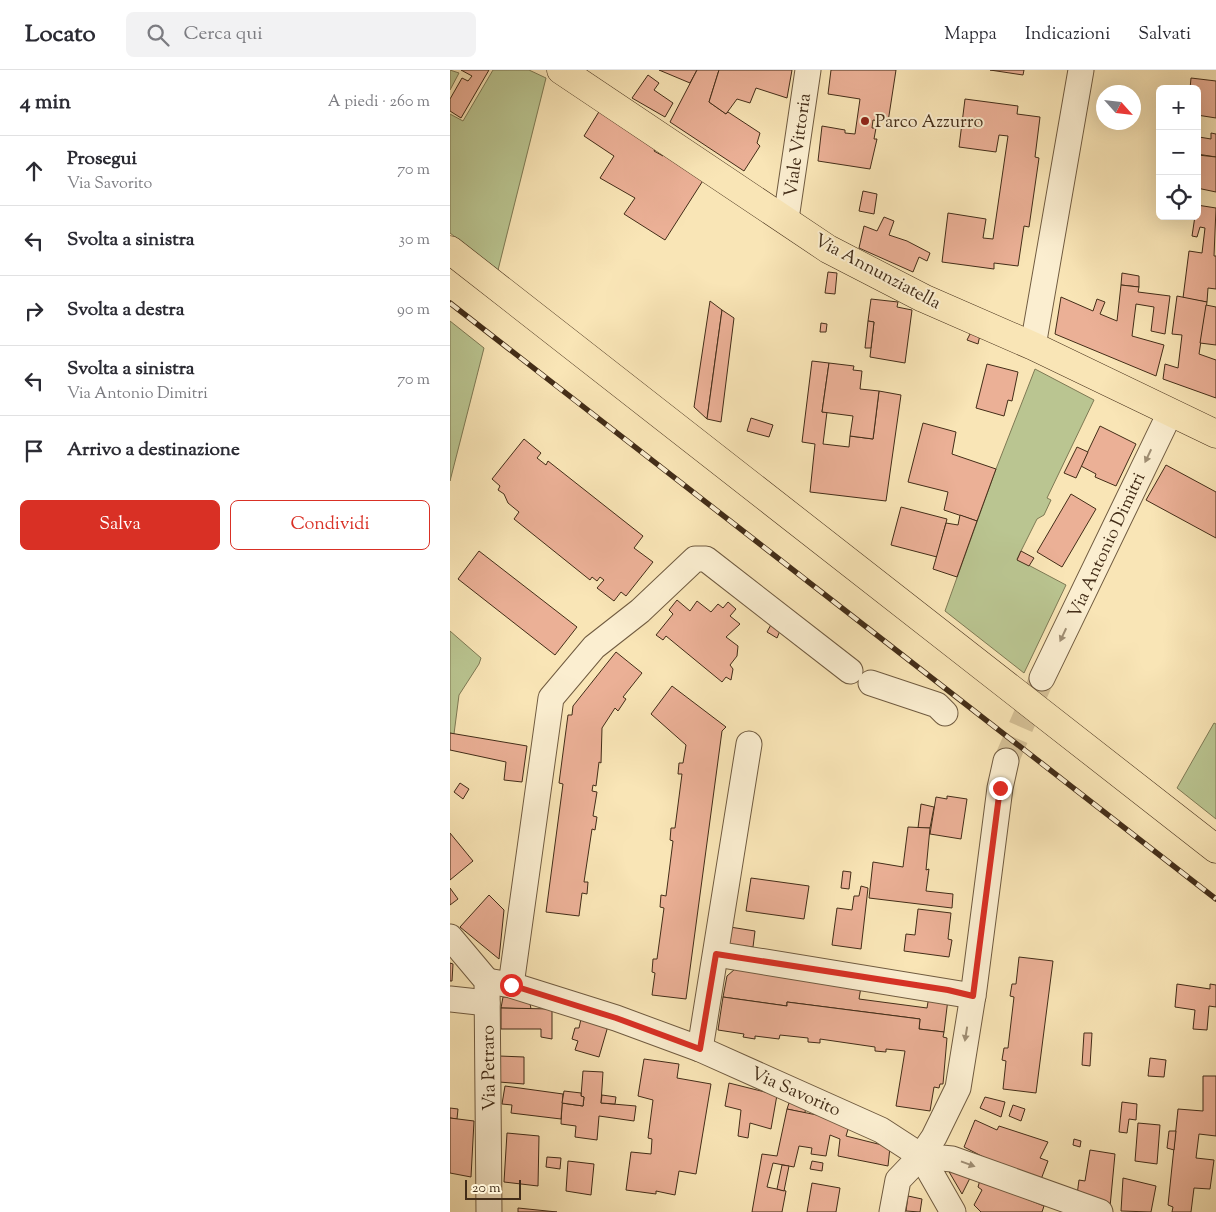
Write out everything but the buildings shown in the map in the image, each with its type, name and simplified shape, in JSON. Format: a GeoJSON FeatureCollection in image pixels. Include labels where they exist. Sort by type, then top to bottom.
{"type":"FeatureCollection","features":[{"type":"Feature","properties":{"kind":"main road","name":"Via Annunziatella"},"geometry":{"type":"LineString","coordinates":[[561,70],[786,219],[828,249],[858,266],[923,298],[1033,346],[1216,434]]}},
{"type":"Feature","properties":{"kind":"main road"},"geometry":{"type":"LineString","coordinates":[[450,250],[1216,849]]}},
{"type":"Feature","properties":{"kind":"street","name":"Viale Vittoria"},"geometry":{"type":"LineString","coordinates":[[786,219],[808,70]]}},
{"type":"Feature","properties":{"kind":"street"},"geometry":{"type":"LineString","coordinates":[[1033,346],[1081,70]]}},
{"type":"Feature","properties":{"kind":"street","name":"Via Antonio Dimitri"},"geometry":{"type":"LineString","coordinates":[[1042,678],[1170,412]]}},
{"type":"Feature","properties":{"kind":"street","name":"Via Petraro"},"geometry":{"type":"LineString","coordinates":[[489,1212],[495,989],[551,698],[594,647],[640,611],[695,559],[706,558],[860,677],[936,705],[945,713]]}},
{"type":"Feature","properties":{"kind":"street"},"geometry":{"type":"LineString","coordinates":[[700,1049],[749,744]]}},
{"type":"Feature","properties":{"kind":"street"},"geometry":{"type":"LineString","coordinates":[[892,1212],[898,1180],[921,1156],[934,1137],[958,1088],[973,996],[1000,788],[1006,761]]}},
{"type":"Feature","properties":{"kind":"street"},"geometry":{"type":"LineString","coordinates":[[450,937],[495,989]]}},
{"type":"Feature","properties":{"kind":"street"},"geometry":{"type":"LineString","coordinates":[[716,954],[948,990],[973,996]]}},
{"type":"Feature","properties":{"kind":"street","name":"Via Savorito"},"geometry":{"type":"LineString","coordinates":[[450,999],[495,989],[616,1018],[700,1049],[880,1130],[921,1156],[952,1158],[1100,1212]]}},
{"type":"Feature","properties":{"kind":"street"},"geometry":{"type":"LineString","coordinates":[[921,1156],[953,1212]]}},
{"type":"Feature","properties":{"kind":"green space"},"geometry":{"type":"Polygon","coordinates":[[[450,70],[459,73],[450,90],[450,70]]]}},
{"type":"Feature","properties":{"kind":"green space"},"geometry":{"type":"Polygon","coordinates":[[[493,70],[529,70],[546,78],[498,270],[450,233],[450,114],[463,121],[493,70]]]}},
{"type":"Feature","properties":{"kind":"green space"},"geometry":{"type":"Polygon","coordinates":[[[450,321],[484,348],[450,481],[450,321]]]}},
{"type":"Feature","properties":{"kind":"green space"},"geometry":{"type":"Polygon","coordinates":[[[1035,369],[1094,400],[1047,498],[1051,500],[1044,515],[1037,519],[1017,559],[1066,585],[1024,673],[945,611],[996,469],[1035,369]]]}},
{"type":"Feature","properties":{"kind":"green space"},"geometry":{"type":"Polygon","coordinates":[[[450,631],[481,658],[459,695],[454,734],[450,733],[450,631]]]}},
{"type":"Feature","properties":{"kind":"green space"},"geometry":{"type":"Polygon","coordinates":[[[1214,723],[1216,724],[1216,819],[1177,788],[1214,723]]]}},
{"type":"Feature","properties":{"kind":"tunnel"},"geometry":{"type":"LineString","coordinates":[[1006,761],[1042,678]]}},
{"type":"Feature","properties":{"kind":"railway"},"geometry":{"type":"LineString","coordinates":[[450,303],[1216,899]]}},
{"type":"Feature","properties":{"kind":"place","name":"Parco Azzurro"},"geometry":{"type":"Point","coordinates":[865,121]}},
{"type":"Feature","properties":{"kind":"route"},"geometry":{"type":"LineString","coordinates":[[511,985],[616,1018],[700,1049],[716,954],[948,990],[973,996],[1000,788]]}}]}
